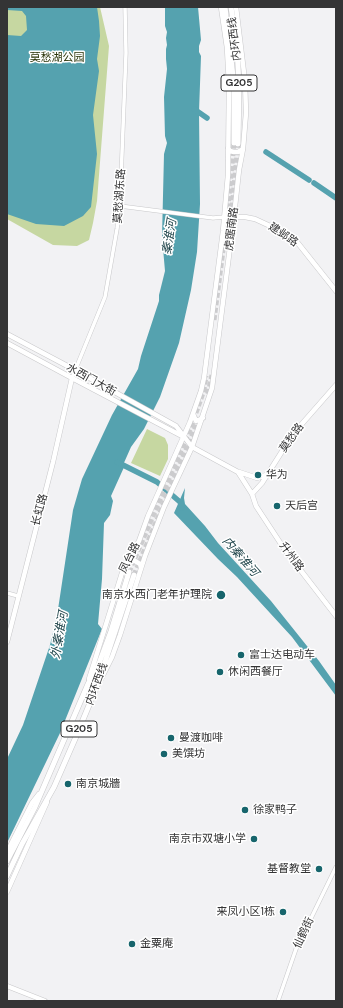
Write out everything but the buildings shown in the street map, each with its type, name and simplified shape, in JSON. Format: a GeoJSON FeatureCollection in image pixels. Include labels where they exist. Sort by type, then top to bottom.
{"type":"FeatureCollection","features":[{"type":"Feature","properties":{"kind":"highway"},"geometry":{"type":"LineString","coordinates":[[221,7],[231,23]]}},
{"type":"Feature","properties":{"kind":"highway","name":"内环西线"},"geometry":{"type":"LineString","coordinates":[[225,7],[237,47],[239,86],[236,143]]}},
{"type":"Feature","properties":{"kind":"highway","name":"内环西线"},"geometry":{"type":"LineString","coordinates":[[231,7],[231,23]]}},
{"type":"Feature","properties":{"kind":"highway"},"geometry":{"type":"LineString","coordinates":[[231,23],[236,7]]}},
{"type":"Feature","properties":{"kind":"highway","name":"内环西线"},"geometry":{"type":"LineString","coordinates":[[7,861],[35,807],[88,684],[98,666],[132,573],[98,686],[54,787],[22,844],[7,876]]}},
{"type":"Feature","properties":{"kind":"main road","name":"虎踞南路"},"geometry":{"type":"LineString","coordinates":[[184,436],[201,391],[204,378],[228,175],[229,85],[227,48],[221,7]]}},
{"type":"Feature","properties":{"kind":"main road","name":"虎踞南路"},"geometry":{"type":"LineString","coordinates":[[192,447],[212,388],[239,170],[243,149],[246,113],[245,81],[236,7]]}},
{"type":"Feature","properties":{"kind":"main road"},"geometry":{"type":"LineString","coordinates":[[228,148],[234,152],[238,152],[243,149]]}},
{"type":"Feature","properties":{"kind":"main road","name":"建邺路"},"geometry":{"type":"LineString","coordinates":[[224,217],[234,216],[256,219],[270,225],[297,242],[336,290]]}},
{"type":"Feature","properties":{"kind":"main road","name":"水西门大街"},"geometry":{"type":"LineString","coordinates":[[7,334],[176,426],[184,436]]}},
{"type":"Feature","properties":{"kind":"main road","name":"水西门大街"},"geometry":{"type":"LineString","coordinates":[[7,343],[173,432],[184,436]]}},
{"type":"Feature","properties":{"kind":"main road","name":"长虹路"},"geometry":{"type":"LineString","coordinates":[[7,642],[53,462],[72,378]]}},
{"type":"Feature","properties":{"kind":"main road","name":"莫愁路"},"geometry":{"type":"LineString","coordinates":[[252,494],[262,483],[293,434],[336,385]]}},
{"type":"Feature","properties":{"kind":"main road"},"geometry":{"type":"LineString","coordinates":[[193,414],[196,421],[203,418]]}},
{"type":"Feature","properties":{"kind":"main road"},"geometry":{"type":"LineString","coordinates":[[184,436],[192,447],[238,472],[257,478],[268,474]]}},
{"type":"Feature","properties":{"kind":"main road","name":"凤台路"},"geometry":{"type":"LineString","coordinates":[[88,684],[122,573],[139,541],[154,502],[184,436]]}},
{"type":"Feature","properties":{"kind":"main road","name":"凤台路"},"geometry":{"type":"LineString","coordinates":[[98,686],[112,657],[145,556],[164,507],[192,447]]}},
{"type":"Feature","properties":{"kind":"main road"},"geometry":{"type":"LineString","coordinates":[[238,472],[252,494]]}},
{"type":"Feature","properties":{"kind":"main road","name":"升州路"},"geometry":{"type":"LineString","coordinates":[[252,494],[256,506],[281,544],[319,596],[336,616]]}},
{"type":"Feature","properties":{"kind":"main road"},"geometry":{"type":"LineString","coordinates":[[126,565],[132,561],[135,561],[140,564],[142,568]]}},
{"type":"Feature","properties":{"kind":"main road"},"geometry":{"type":"LineString","coordinates":[[7,892],[54,787]]}},
{"type":"Feature","properties":{"kind":"main road"},"geometry":{"type":"LineString","coordinates":[[7,852],[32,803],[42,789]]}},
{"type":"Feature","properties":{"kind":"main road"},"geometry":{"type":"LineString","coordinates":[[7,986],[45,1001]]}},
{"type":"Feature","properties":{"kind":"street","name":"莫愁湖东路"},"geometry":{"type":"LineString","coordinates":[[72,378],[105,297],[118,229],[126,53],[125,7]]}},
{"type":"Feature","properties":{"kind":"street"},"geometry":{"type":"LineString","coordinates":[[120,206],[213,218],[224,217]]}},
{"type":"Feature","properties":{"kind":"street"},"geometry":{"type":"LineString","coordinates":[[7,593],[18,596]]}},
{"type":"Feature","properties":{"kind":"street","name":"仙鹤街"},"geometry":{"type":"LineString","coordinates":[[278,1001],[296,950],[336,867]]}},
{"type":"Feature","properties":{"kind":"green space","name":"莫愁湖公园"},"geometry":{"type":"Polygon","coordinates":[[[7,7],[100,7],[109,46],[97,201],[89,240],[77,246],[53,245],[7,219],[7,7]]]}},
{"type":"Feature","properties":{"kind":"green space"},"geometry":{"type":"Polygon","coordinates":[[[147,429],[165,438],[168,445],[168,459],[160,476],[131,463],[147,429]]]}},
{"type":"Feature","properties":{"kind":"water","name":"莫愁湖公园"},"geometry":{"type":"Polygon","coordinates":[[[7,7],[97,7],[100,36],[97,59],[99,71],[93,115],[97,154],[91,207],[83,216],[64,226],[36,224],[7,214],[7,35],[21,36],[27,30],[26,16],[22,11],[7,10],[7,7]]]}},
{"type":"Feature","properties":{"kind":"water"},"geometry":{"type":"Polygon","coordinates":[[[165,7],[198,7],[201,40],[199,46],[201,56],[199,112],[200,204],[197,252],[191,290],[179,343],[160,397],[144,429],[131,447],[123,465],[125,465],[111,496],[113,501],[110,515],[104,523],[102,579],[98,624],[102,629],[60,733],[7,843],[7,759],[23,725],[50,645],[57,616],[73,510],[82,479],[112,415],[138,369],[159,301],[165,271],[162,237],[164,154],[167,143],[165,136],[164,97],[167,69],[165,7]]]}},
{"type":"Feature","properties":{"kind":"water"},"geometry":{"type":"Polygon","coordinates":[[[185,488],[185,504],[271,601],[319,661],[336,685],[336,696],[292,637],[237,577],[174,513],[185,488]]]}},
{"type":"Feature","properties":{"kind":"waterway"},"geometry":{"type":"LineString","coordinates":[[194,109],[207,118]]}},
{"type":"Feature","properties":{"kind":"waterway"},"geometry":{"type":"LineString","coordinates":[[266,152],[309,180]]}},
{"type":"Feature","properties":{"kind":"waterway"},"geometry":{"type":"LineString","coordinates":[[314,183],[336,198]]}},
{"type":"Feature","properties":{"kind":"waterway","name":"内秦淮河"},"geometry":{"type":"LineString","coordinates":[[117,462],[157,482],[180,502],[182,508]]}},
{"type":"Feature","properties":{"kind":"tunnel"},"geometry":{"type":"LineString","coordinates":[[214,320],[226,227],[234,143]]}},
{"type":"Feature","properties":{"kind":"tunnel"},"geometry":{"type":"LineString","coordinates":[[230,230],[238,144]]}},
{"type":"Feature","properties":{"kind":"tunnel"},"geometry":{"type":"LineString","coordinates":[[208,394],[212,375]]}},
{"type":"Feature","properties":{"kind":"tunnel"},"geometry":{"type":"LineString","coordinates":[[129,572],[191,427],[204,390],[206,376]]}},
{"type":"Feature","properties":{"kind":"tunnel"},"geometry":{"type":"LineString","coordinates":[[134,575],[199,419]]}},
{"type":"Feature","properties":{"kind":"place","name":"华为"},"geometry":{"type":"Point","coordinates":[258,475]}},
{"type":"Feature","properties":{"kind":"place","name":"天后宫"},"geometry":{"type":"Point","coordinates":[277,506]}},
{"type":"Feature","properties":{"kind":"place","name":"南京水西门老年护理院"},"geometry":{"type":"Point","coordinates":[221,595]}},
{"type":"Feature","properties":{"kind":"place","name":"富士达电动车"},"geometry":{"type":"Point","coordinates":[241,655]}},
{"type":"Feature","properties":{"kind":"place","name":"休闲西餐厅"},"geometry":{"type":"Point","coordinates":[220,672]}},
{"type":"Feature","properties":{"kind":"place","name":"曼渡咖啡"},"geometry":{"type":"Point","coordinates":[171,738]}},
{"type":"Feature","properties":{"kind":"place","name":"美馔坊"},"geometry":{"type":"Point","coordinates":[164,754]}},
{"type":"Feature","properties":{"kind":"place","name":"南京城牆"},"geometry":{"type":"Point","coordinates":[68,784]}},
{"type":"Feature","properties":{"kind":"place","name":"徐家鸭子"},"geometry":{"type":"Point","coordinates":[245,810]}},
{"type":"Feature","properties":{"kind":"place","name":"南京市双塘小学"},"geometry":{"type":"Point","coordinates":[254,839]}},
{"type":"Feature","properties":{"kind":"place","name":"基督教堂"},"geometry":{"type":"Point","coordinates":[319,869]}},
{"type":"Feature","properties":{"kind":"place","name":"来凤小区1栋"},"geometry":{"type":"Point","coordinates":[283,912]}},
{"type":"Feature","properties":{"kind":"place","name":"金粟庵"},"geometry":{"type":"Point","coordinates":[132,944]}},
{"type":"Feature","properties":{"kind":"water label","name":"秦淮河"},"geometry":{"type":"Point","coordinates":[170,237]}},
{"type":"Feature","properties":{"kind":"water label","name":"外秦淮河"},"geometry":{"type":"Point","coordinates":[60,635]}}]}
